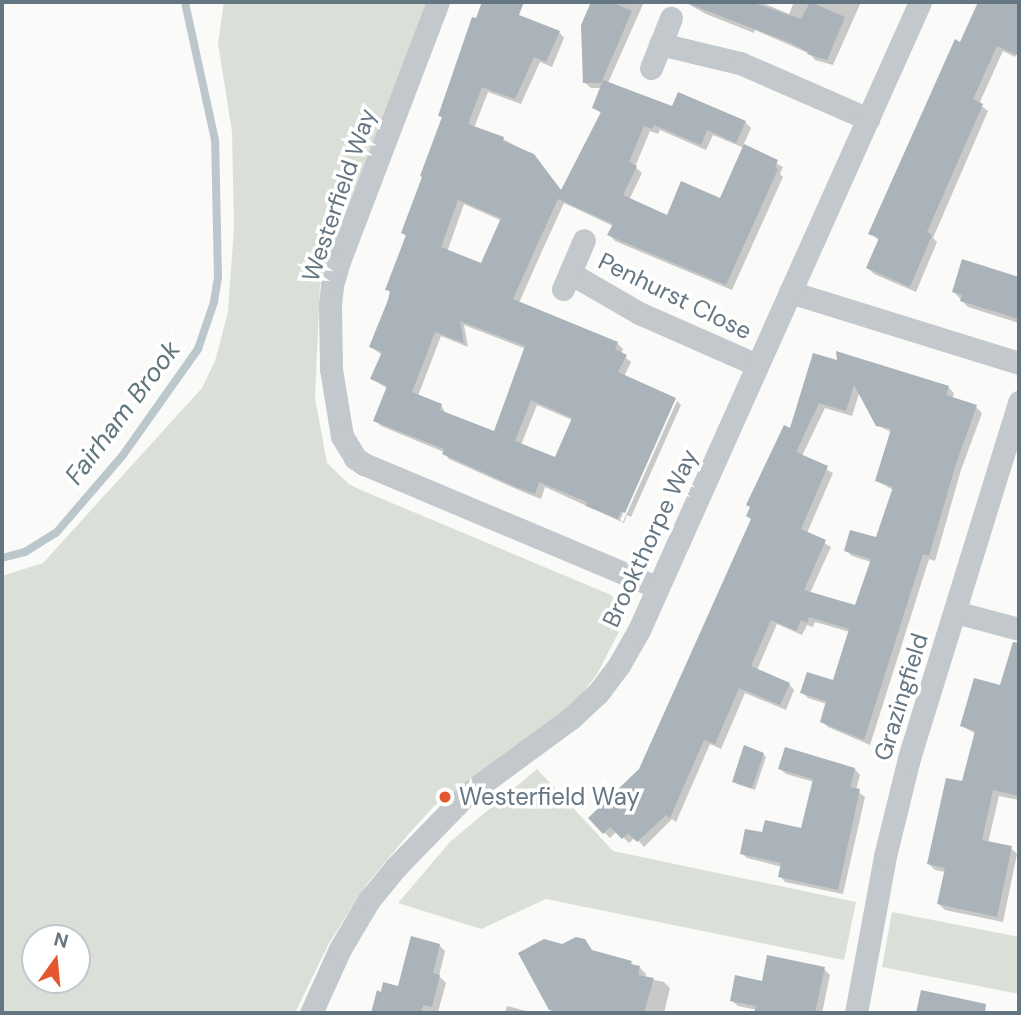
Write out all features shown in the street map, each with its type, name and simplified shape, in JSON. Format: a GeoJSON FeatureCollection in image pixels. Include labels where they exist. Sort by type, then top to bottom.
{"type":"FeatureCollection","features":[{"type":"Feature","properties":{"kind":"street","name":"Westerfield Way"},"geometry":{"type":"LineString","coordinates":[[438,2],[339,261],[332,286],[331,369],[342,436],[355,458],[364,464],[657,587]]}},
{"type":"Feature","properties":{"kind":"street","name":"Brookthorpe Way"},"geometry":{"type":"LineString","coordinates":[[311,1013],[340,949],[369,901],[396,867],[466,795],[570,719],[597,694],[619,665],[657,587],[920,2]]}},
{"type":"Feature","properties":{"kind":"street"},"geometry":{"type":"LineString","coordinates":[[650,68],[671,18]]}},
{"type":"Feature","properties":{"kind":"street"},"geometry":{"type":"LineString","coordinates":[[660,44],[740,63],[868,118]]}},
{"type":"Feature","properties":{"kind":"street","name":"Penhurst Close"},"geometry":{"type":"LineString","coordinates":[[584,240],[566,281],[757,365]]}},
{"type":"Feature","properties":{"kind":"street"},"geometry":{"type":"LineString","coordinates":[[790,292],[1019,363]]}},
{"type":"Feature","properties":{"kind":"street","name":"Grazingfield"},"geometry":{"type":"LineString","coordinates":[[856,1013],[886,856],[909,758],[1019,402]]}},
{"type":"Feature","properties":{"kind":"street"},"geometry":{"type":"LineString","coordinates":[[955,612],[1019,629]]}},
{"type":"Feature","properties":{"kind":"shaded area"},"geometry":{"type":"Polygon","coordinates":[[[224,2],[428,2],[320,285],[315,398],[327,463],[349,484],[361,490],[611,595],[620,605],[621,628],[597,674],[582,694],[560,715],[434,806],[412,830],[367,884],[329,943],[295,1013],[2,1013],[2,576],[43,563],[202,388],[215,361],[228,312],[234,228],[232,132],[218,43],[224,2]]]}},
{"type":"Feature","properties":{"kind":"shaded area"},"geometry":{"type":"Polygon","coordinates":[[[537,769],[613,851],[856,902],[844,960],[546,899],[481,929],[398,903],[450,842],[537,769]]]}},
{"type":"Feature","properties":{"kind":"shaded area"},"geometry":{"type":"Polygon","coordinates":[[[892,912],[1019,937],[1019,994],[882,967],[892,912]]]}},
{"type":"Feature","properties":{"kind":"building"},"geometry":{"type":"Polygon","coordinates":[[[482,2],[524,2],[519,15],[560,31],[546,62],[534,57],[515,99],[482,87],[468,124],[504,137],[503,141],[534,154],[561,190],[601,112],[592,108],[603,80],[672,106],[678,92],[746,121],[736,143],[707,130],[701,145],[654,125],[652,129],[644,126],[629,162],[637,166],[623,195],[667,215],[681,181],[720,198],[744,144],[778,160],[775,168],[778,169],[726,285],[607,235],[613,224],[558,199],[537,245],[513,299],[618,342],[615,349],[627,355],[618,372],[676,398],[625,513],[621,511],[618,519],[586,506],[587,502],[539,482],[535,494],[516,487],[442,454],[444,449],[373,421],[387,386],[370,379],[382,352],[369,347],[388,300],[390,291],[385,290],[406,235],[401,233],[442,117],[438,116],[472,17],[476,18],[482,2]],[[458,200],[441,247],[481,263],[501,218],[458,200]],[[460,321],[464,343],[435,332],[412,392],[442,404],[440,410],[494,431],[525,346],[460,321]],[[531,400],[515,441],[555,457],[572,418],[531,400]]]}},
{"type":"Feature","properties":{"kind":"building"},"geometry":{"type":"Polygon","coordinates":[[[591,2],[611,2],[632,11],[601,83],[583,83],[581,25],[591,2]]]}},
{"type":"Feature","properties":{"kind":"building"},"geometry":{"type":"Polygon","coordinates":[[[684,2],[751,2],[801,19],[810,2],[845,17],[827,60],[807,54],[808,52],[791,43],[684,2]]]}},
{"type":"Feature","properties":{"kind":"building"},"geometry":{"type":"Polygon","coordinates":[[[978,2],[1019,2],[1019,56],[997,46],[973,99],[983,104],[927,232],[932,235],[910,287],[866,268],[879,238],[868,234],[955,39],[960,42],[978,2]]]}},
{"type":"Feature","properties":{"kind":"building"},"geometry":{"type":"Polygon","coordinates":[[[962,259],[1019,277],[1019,319],[960,301],[962,295],[952,292],[962,259]]]}},
{"type":"Feature","properties":{"kind":"building"},"geometry":{"type":"Polygon","coordinates":[[[836,351],[949,386],[946,395],[977,405],[956,464],[929,556],[923,554],[864,740],[820,722],[826,701],[800,693],[807,672],[833,680],[849,629],[809,617],[807,623],[801,620],[796,631],[771,620],[751,666],[790,683],[780,705],[739,688],[715,744],[704,740],[670,818],[666,815],[637,842],[628,833],[622,839],[610,827],[603,834],[588,818],[639,769],[751,519],[746,516],[750,507],[746,505],[784,425],[790,428],[813,353],[837,360],[836,351]],[[854,385],[846,411],[819,403],[796,452],[828,466],[801,529],[826,540],[804,590],[855,605],[871,559],[844,551],[850,530],[876,537],[893,487],[875,481],[891,429],[876,426],[854,385]]]}},
{"type":"Feature","properties":{"kind":"building"},"geometry":{"type":"Polygon","coordinates":[[[1013,642],[1019,643],[1019,796],[993,790],[982,840],[1012,846],[997,917],[937,904],[945,868],[927,864],[946,778],[962,781],[975,731],[960,726],[974,678],[1000,685],[1013,642]]]}},
{"type":"Feature","properties":{"kind":"building"},"geometry":{"type":"Polygon","coordinates":[[[744,745],[764,753],[752,788],[732,782],[744,745]]]}},
{"type":"Feature","properties":{"kind":"building"},"geometry":{"type":"Polygon","coordinates":[[[785,747],[855,768],[850,787],[860,789],[838,890],[778,877],[781,863],[740,854],[745,829],[762,832],[765,820],[801,828],[813,779],[778,769],[785,747]]]}},
{"type":"Feature","properties":{"kind":"building"},"geometry":{"type":"Polygon","coordinates":[[[411,936],[440,944],[433,973],[440,975],[432,1007],[423,1005],[421,1013],[371,1013],[377,990],[381,992],[383,982],[398,986],[411,936]]]}},
{"type":"Feature","properties":{"kind":"building"},"geometry":{"type":"Polygon","coordinates":[[[576,937],[585,939],[592,950],[632,961],[631,964],[640,966],[638,975],[654,978],[644,1013],[562,1013],[549,1010],[518,953],[544,939],[562,944],[576,937]]]}},
{"type":"Feature","properties":{"kind":"building"},"geometry":{"type":"Polygon","coordinates":[[[767,955],[825,967],[815,1013],[754,1013],[756,1006],[730,1001],[735,975],[762,981],[767,955]]]}},
{"type":"Feature","properties":{"kind":"building"},"geometry":{"type":"Polygon","coordinates":[[[921,990],[986,1004],[985,1013],[916,1013],[921,990]]]}},
{"type":"Feature","properties":{"kind":"waterway","name":"Fairham Brook"},"geometry":{"type":"LineString","coordinates":[[2,558],[25,552],[56,533],[123,455],[198,349],[214,302],[218,278],[215,140],[185,2]]}},
{"type":"Feature","properties":{"kind":"place","name":"Westerfield Way"},"geometry":{"type":"Point","coordinates":[445,797]}}]}
